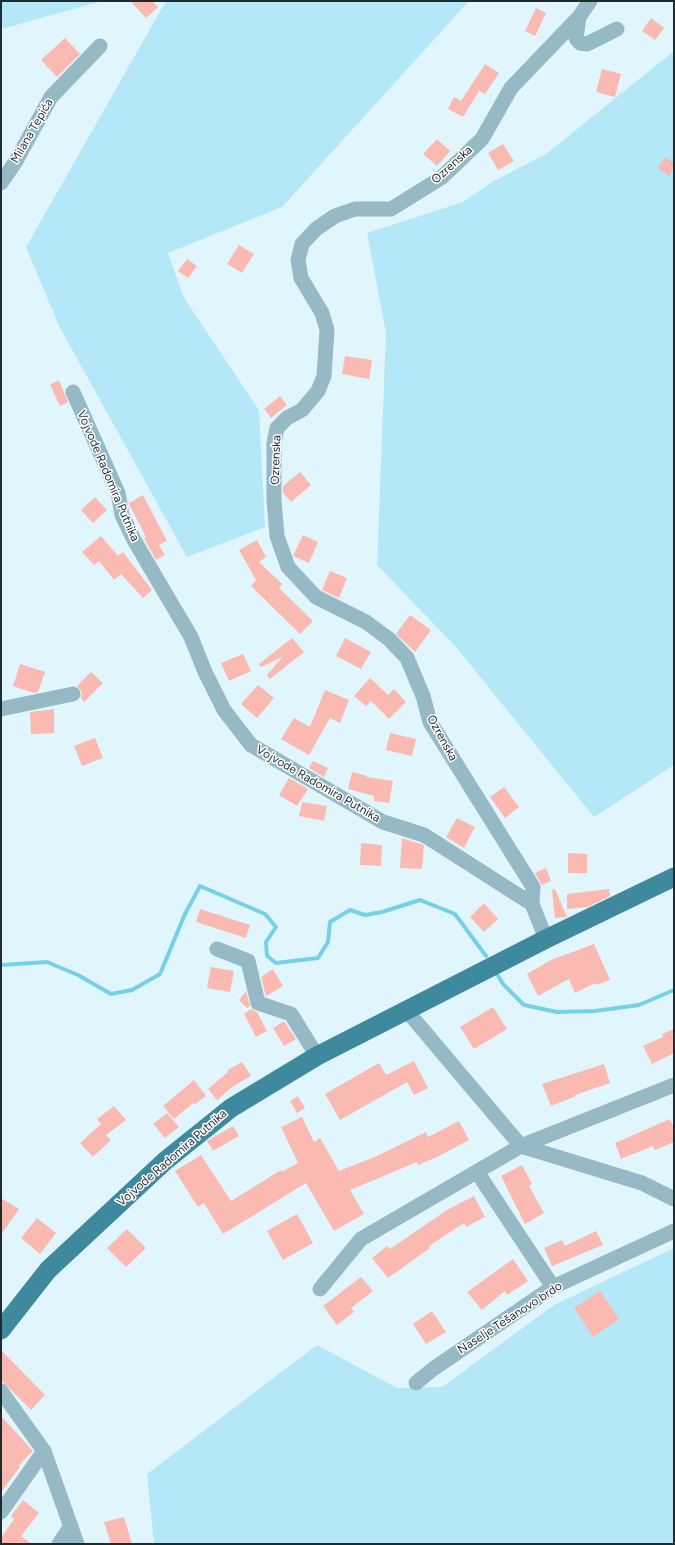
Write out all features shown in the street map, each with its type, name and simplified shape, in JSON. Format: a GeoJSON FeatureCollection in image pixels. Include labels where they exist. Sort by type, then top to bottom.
{"type":"FeatureCollection","features":[{"type":"Feature","properties":{"kind":"main road","name":"Vojvode Radomira Putnika"},"geometry":{"type":"LineString","coordinates":[[1,1330],[48,1270],[165,1161],[231,1108],[317,1056],[546,939],[674,877]]}},
{"type":"Feature","properties":{"kind":"street","name":"Ozrenska"},"geometry":{"type":"LineString","coordinates":[[532,904],[533,887],[430,722],[423,696],[406,658],[389,639],[366,622],[316,597],[288,567],[277,536],[274,500],[274,444],[277,428],[287,418],[302,410],[318,391],[324,376],[327,330],[322,313],[301,278],[298,260],[302,244],[316,229],[335,216],[355,209],[391,209],[441,178],[482,139],[511,88],[579,17],[590,1]]}},
{"type":"Feature","properties":{"kind":"street"},"geometry":{"type":"LineString","coordinates":[[579,17],[576,38],[580,43],[587,44],[617,29]]}},
{"type":"Feature","properties":{"kind":"street","name":"Milana Tepića"},"geometry":{"type":"LineString","coordinates":[[1,183],[16,161],[51,97],[100,46]]}},
{"type":"Feature","properties":{"kind":"street","name":"Vojvode Radomira Putnika"},"geometry":{"type":"LineString","coordinates":[[73,392],[118,493],[122,515],[134,540],[192,637],[205,672],[224,710],[250,745],[383,822],[424,835],[532,904]]}},
{"type":"Feature","properties":{"kind":"street"},"geometry":{"type":"LineString","coordinates":[[1,709],[73,694]]}},
{"type":"Feature","properties":{"kind":"street"},"geometry":{"type":"LineString","coordinates":[[532,904],[546,939]]}},
{"type":"Feature","properties":{"kind":"street"},"geometry":{"type":"LineString","coordinates":[[217,949],[248,961],[258,1002],[291,1014],[317,1056]]}},
{"type":"Feature","properties":{"kind":"street"},"geometry":{"type":"LineString","coordinates":[[407,1011],[522,1146],[642,1183],[674,1199]]}},
{"type":"Feature","properties":{"kind":"street"},"geometry":{"type":"LineString","coordinates":[[320,1289],[361,1239],[522,1146],[674,1085]]}},
{"type":"Feature","properties":{"kind":"street"},"geometry":{"type":"LineString","coordinates":[[477,1172],[554,1287]]}},
{"type":"Feature","properties":{"kind":"street","name":"Naselje Tešanovo brdo"},"geometry":{"type":"LineString","coordinates":[[416,1383],[439,1365],[554,1287],[674,1231]]}},
{"type":"Feature","properties":{"kind":"street"},"geometry":{"type":"LineString","coordinates":[[1,1391],[44,1451],[77,1544]]}},
{"type":"Feature","properties":{"kind":"street"},"geometry":{"type":"LineString","coordinates":[[1,1512],[44,1451]]}},
{"type":"Feature","properties":{"kind":"street"},"geometry":{"type":"LineString","coordinates":[[59,1544],[71,1526]]}},
{"type":"Feature","properties":{"kind":"shaded area"},"geometry":{"type":"Polygon","coordinates":[[[1,1],[102,1],[1,29],[1,1]]]}},
{"type":"Feature","properties":{"kind":"shaded area"},"geometry":{"type":"Polygon","coordinates":[[[166,1],[469,1],[282,207],[168,253],[184,298],[259,410],[265,527],[187,557],[59,326],[26,247],[166,1]]]}},
{"type":"Feature","properties":{"kind":"shaded area"},"geometry":{"type":"Polygon","coordinates":[[[674,51],[674,765],[594,817],[455,646],[377,565],[386,333],[367,233],[463,202],[492,182],[546,154],[674,51]]]}},
{"type":"Feature","properties":{"kind":"shaded area"},"geometry":{"type":"Polygon","coordinates":[[[674,1248],[674,1544],[154,1544],[147,1474],[317,1345],[397,1388],[442,1387],[554,1305],[674,1248]]]}},
{"type":"Feature","properties":{"kind":"building"},"geometry":{"type":"Polygon","coordinates":[[[130,1],[152,1],[158,7],[146,18],[130,1]]]}},
{"type":"Feature","properties":{"kind":"building"},"geometry":{"type":"Polygon","coordinates":[[[536,8],[546,13],[535,36],[525,31],[536,8]]]}},
{"type":"Feature","properties":{"kind":"building"},"geometry":{"type":"Polygon","coordinates":[[[651,18],[664,28],[655,40],[642,31],[651,18]]]}},
{"type":"Feature","properties":{"kind":"building"},"geometry":{"type":"Polygon","coordinates":[[[65,38],[80,54],[57,77],[41,60],[65,38]]]}},
{"type":"Feature","properties":{"kind":"building"},"geometry":{"type":"Polygon","coordinates":[[[485,64],[499,73],[485,94],[479,91],[463,117],[448,109],[454,97],[461,101],[485,64]]]}},
{"type":"Feature","properties":{"kind":"building"},"geometry":{"type":"Polygon","coordinates":[[[602,69],[621,74],[615,97],[596,92],[602,69]]]}},
{"type":"Feature","properties":{"kind":"building"},"geometry":{"type":"Polygon","coordinates":[[[437,139],[450,151],[437,166],[423,154],[437,139]]]}},
{"type":"Feature","properties":{"kind":"building"},"geometry":{"type":"Polygon","coordinates":[[[503,144],[514,161],[498,170],[488,153],[503,144]]]}},
{"type":"Feature","properties":{"kind":"building"},"geometry":{"type":"Polygon","coordinates":[[[665,157],[674,163],[674,168],[669,176],[658,168],[665,157]]]}},
{"type":"Feature","properties":{"kind":"building"},"geometry":{"type":"Polygon","coordinates":[[[239,245],[254,254],[242,273],[227,264],[239,245]]]}},
{"type":"Feature","properties":{"kind":"building"},"geometry":{"type":"Polygon","coordinates":[[[187,259],[197,266],[188,278],[178,271],[187,259]]]}},
{"type":"Feature","properties":{"kind":"building"},"geometry":{"type":"Polygon","coordinates":[[[345,356],[372,360],[369,379],[342,374],[345,356]]]}},
{"type":"Feature","properties":{"kind":"building"},"geometry":{"type":"Polygon","coordinates":[[[59,380],[68,402],[60,406],[50,385],[59,380]]]}},
{"type":"Feature","properties":{"kind":"building"},"geometry":{"type":"Polygon","coordinates":[[[280,396],[287,405],[271,418],[264,409],[280,396]]]}},
{"type":"Feature","properties":{"kind":"building"},"geometry":{"type":"Polygon","coordinates":[[[300,472],[311,485],[291,502],[283,493],[283,486],[300,472]]]}},
{"type":"Feature","properties":{"kind":"building"},"geometry":{"type":"Polygon","coordinates":[[[143,495],[167,541],[159,545],[165,555],[156,560],[144,538],[146,537],[129,503],[143,495]]]}},
{"type":"Feature","properties":{"kind":"building"},"geometry":{"type":"Polygon","coordinates":[[[95,497],[107,510],[93,523],[81,510],[95,497]]]}},
{"type":"Feature","properties":{"kind":"building"},"geometry":{"type":"Polygon","coordinates":[[[303,535],[318,542],[309,563],[293,556],[303,535]]]}},
{"type":"Feature","properties":{"kind":"building"},"geometry":{"type":"Polygon","coordinates":[[[101,536],[118,556],[123,552],[152,590],[143,598],[121,574],[114,580],[99,561],[94,565],[82,552],[101,536]]]}},
{"type":"Feature","properties":{"kind":"building"},"geometry":{"type":"Polygon","coordinates":[[[257,540],[266,557],[259,562],[282,584],[279,588],[313,621],[300,634],[251,586],[256,580],[239,550],[257,540]]]}},
{"type":"Feature","properties":{"kind":"building"},"geometry":{"type":"Polygon","coordinates":[[[330,571],[347,578],[339,598],[322,590],[330,571]]]}},
{"type":"Feature","properties":{"kind":"building"},"geometry":{"type":"Polygon","coordinates":[[[410,615],[431,630],[415,652],[396,634],[410,615]]]}},
{"type":"Feature","properties":{"kind":"building"},"geometry":{"type":"Polygon","coordinates":[[[292,638],[304,652],[270,679],[267,675],[282,657],[261,667],[259,664],[292,638]]]}},
{"type":"Feature","properties":{"kind":"building"},"geometry":{"type":"Polygon","coordinates":[[[345,638],[371,652],[361,669],[336,656],[345,638]]]}},
{"type":"Feature","properties":{"kind":"building"},"geometry":{"type":"Polygon","coordinates":[[[243,654],[251,671],[229,681],[221,663],[243,654]]]}},
{"type":"Feature","properties":{"kind":"building"},"geometry":{"type":"Polygon","coordinates":[[[20,664],[45,672],[38,692],[34,693],[13,686],[20,664]]]}},
{"type":"Feature","properties":{"kind":"building"},"geometry":{"type":"Polygon","coordinates":[[[91,672],[103,683],[84,702],[81,698],[82,692],[77,686],[91,672]]]}},
{"type":"Feature","properties":{"kind":"building"},"geometry":{"type":"Polygon","coordinates":[[[370,678],[388,695],[394,689],[406,702],[389,719],[371,701],[366,706],[354,696],[370,678]]]}},
{"type":"Feature","properties":{"kind":"building"},"geometry":{"type":"Polygon","coordinates":[[[258,685],[274,698],[257,718],[241,704],[258,685]]]}},
{"type":"Feature","properties":{"kind":"building"},"geometry":{"type":"Polygon","coordinates":[[[325,690],[349,700],[340,723],[330,718],[309,755],[281,739],[294,718],[310,727],[325,690]]]}},
{"type":"Feature","properties":{"kind":"building"},"geometry":{"type":"Polygon","coordinates":[[[54,709],[54,733],[31,734],[30,712],[54,709]]]}},
{"type":"Feature","properties":{"kind":"building"},"geometry":{"type":"Polygon","coordinates":[[[390,733],[416,739],[412,756],[386,750],[390,733]]]}},
{"type":"Feature","properties":{"kind":"building"},"geometry":{"type":"Polygon","coordinates":[[[95,738],[103,758],[82,766],[74,746],[95,738]]]}},
{"type":"Feature","properties":{"kind":"building"},"geometry":{"type":"Polygon","coordinates":[[[313,761],[328,768],[324,777],[309,768],[313,761]]]}},
{"type":"Feature","properties":{"kind":"building"},"geometry":{"type":"Polygon","coordinates":[[[352,772],[367,776],[366,777],[393,781],[389,803],[374,801],[374,796],[348,789],[352,772]]]}},
{"type":"Feature","properties":{"kind":"building"},"geometry":{"type":"Polygon","coordinates":[[[289,778],[308,789],[297,806],[279,795],[289,778]]]}},
{"type":"Feature","properties":{"kind":"building"},"geometry":{"type":"Polygon","coordinates":[[[504,787],[519,807],[505,818],[490,797],[504,787]]]}},
{"type":"Feature","properties":{"kind":"building"},"geometry":{"type":"Polygon","coordinates":[[[302,802],[327,806],[324,821],[299,816],[302,802]]]}},
{"type":"Feature","properties":{"kind":"building"},"geometry":{"type":"Polygon","coordinates":[[[457,818],[475,827],[464,848],[446,837],[457,818]]]}},
{"type":"Feature","properties":{"kind":"building"},"geometry":{"type":"Polygon","coordinates":[[[402,838],[424,845],[422,869],[400,868],[402,838]]]}},
{"type":"Feature","properties":{"kind":"building"},"geometry":{"type":"Polygon","coordinates":[[[361,843],[382,845],[381,866],[360,865],[361,843]]]}},
{"type":"Feature","properties":{"kind":"building"},"geometry":{"type":"Polygon","coordinates":[[[568,853],[587,854],[587,873],[568,873],[568,853]]]}},
{"type":"Feature","properties":{"kind":"building"},"geometry":{"type":"Polygon","coordinates":[[[546,868],[551,881],[542,885],[535,873],[546,868]]]}},
{"type":"Feature","properties":{"kind":"building"},"geometry":{"type":"Polygon","coordinates":[[[555,889],[567,917],[555,918],[552,890],[555,889]]]}},
{"type":"Feature","properties":{"kind":"building"},"geometry":{"type":"Polygon","coordinates":[[[609,889],[610,896],[588,907],[567,909],[567,894],[609,889]]]}},
{"type":"Feature","properties":{"kind":"building"},"geometry":{"type":"Polygon","coordinates":[[[484,903],[498,919],[484,932],[470,917],[484,903]]]}},
{"type":"Feature","properties":{"kind":"building"},"geometry":{"type":"Polygon","coordinates":[[[200,909],[250,925],[246,938],[196,922],[200,909]]]}},
{"type":"Feature","properties":{"kind":"building"},"geometry":{"type":"Polygon","coordinates":[[[594,944],[610,980],[596,985],[595,983],[575,993],[569,979],[538,996],[527,974],[551,960],[594,944]]]}},
{"type":"Feature","properties":{"kind":"building"},"geometry":{"type":"Polygon","coordinates":[[[211,967],[234,971],[230,992],[207,988],[211,967]]]}},
{"type":"Feature","properties":{"kind":"building"},"geometry":{"type":"Polygon","coordinates":[[[273,969],[283,986],[266,996],[261,977],[273,969]]]}},
{"type":"Feature","properties":{"kind":"building"},"geometry":{"type":"Polygon","coordinates":[[[246,991],[250,1006],[247,1008],[239,1000],[246,991]]]}},
{"type":"Feature","properties":{"kind":"building"},"geometry":{"type":"Polygon","coordinates":[[[493,1007],[507,1029],[474,1049],[460,1027],[493,1007]]]}},
{"type":"Feature","properties":{"kind":"building"},"geometry":{"type":"Polygon","coordinates":[[[251,1009],[257,1012],[267,1031],[256,1037],[244,1014],[251,1009]]]}},
{"type":"Feature","properties":{"kind":"building"},"geometry":{"type":"Polygon","coordinates":[[[284,1021],[296,1039],[284,1046],[273,1028],[284,1021]]]}},
{"type":"Feature","properties":{"kind":"building"},"geometry":{"type":"Polygon","coordinates":[[[674,1029],[674,1053],[652,1064],[643,1046],[663,1037],[662,1034],[674,1029]]]}},
{"type":"Feature","properties":{"kind":"building"},"geometry":{"type":"Polygon","coordinates":[[[414,1061],[428,1088],[414,1095],[407,1082],[340,1120],[325,1094],[379,1063],[386,1075],[414,1061]]]}},
{"type":"Feature","properties":{"kind":"building"},"geometry":{"type":"Polygon","coordinates":[[[242,1062],[251,1076],[232,1087],[217,1100],[208,1089],[228,1072],[228,1070],[242,1062]]]}},
{"type":"Feature","properties":{"kind":"building"},"geometry":{"type":"Polygon","coordinates":[[[604,1064],[610,1083],[575,1095],[576,1096],[551,1106],[542,1084],[604,1064]]]}},
{"type":"Feature","properties":{"kind":"building"},"geometry":{"type":"Polygon","coordinates":[[[194,1080],[206,1096],[194,1105],[193,1103],[174,1119],[163,1106],[194,1080]]]}},
{"type":"Feature","properties":{"kind":"building"},"geometry":{"type":"Polygon","coordinates":[[[298,1096],[305,1108],[297,1113],[290,1101],[298,1096]]]}},
{"type":"Feature","properties":{"kind":"building"},"geometry":{"type":"Polygon","coordinates":[[[114,1106],[126,1120],[106,1135],[111,1140],[93,1157],[80,1143],[101,1124],[97,1119],[114,1106]]]}},
{"type":"Feature","properties":{"kind":"building"},"geometry":{"type":"Polygon","coordinates":[[[167,1113],[179,1127],[165,1138],[153,1124],[167,1113]]]}},
{"type":"Feature","properties":{"kind":"building"},"geometry":{"type":"Polygon","coordinates":[[[302,1117],[314,1142],[320,1138],[339,1171],[377,1156],[426,1132],[428,1137],[459,1121],[469,1140],[418,1165],[417,1162],[350,1190],[364,1214],[334,1231],[306,1183],[223,1234],[204,1203],[198,1207],[175,1171],[201,1155],[231,1201],[281,1170],[282,1172],[298,1163],[281,1127],[302,1117]]]}},
{"type":"Feature","properties":{"kind":"building"},"geometry":{"type":"Polygon","coordinates":[[[670,1119],[674,1128],[674,1142],[655,1150],[653,1146],[621,1159],[615,1143],[670,1119]]]}},
{"type":"Feature","properties":{"kind":"building"},"geometry":{"type":"Polygon","coordinates":[[[233,1126],[239,1136],[213,1151],[207,1141],[233,1126]]]}},
{"type":"Feature","properties":{"kind":"building"},"geometry":{"type":"Polygon","coordinates":[[[522,1165],[532,1184],[529,1186],[544,1213],[525,1224],[501,1176],[522,1165]]]}},
{"type":"Feature","properties":{"kind":"building"},"geometry":{"type":"Polygon","coordinates":[[[474,1196],[485,1217],[466,1227],[464,1223],[429,1246],[430,1248],[388,1278],[372,1258],[387,1246],[390,1249],[447,1210],[474,1196]]]}},
{"type":"Feature","properties":{"kind":"building"},"geometry":{"type":"Polygon","coordinates":[[[1,1198],[19,1209],[1,1235],[1,1198]]]}},
{"type":"Feature","properties":{"kind":"building"},"geometry":{"type":"Polygon","coordinates":[[[297,1214],[313,1243],[283,1260],[267,1231],[297,1214]]]}},
{"type":"Feature","properties":{"kind":"building"},"geometry":{"type":"Polygon","coordinates":[[[37,1218],[56,1233],[40,1254],[21,1238],[37,1218]]]}},
{"type":"Feature","properties":{"kind":"building"},"geometry":{"type":"Polygon","coordinates":[[[127,1229],[146,1248],[126,1267],[107,1248],[127,1229]]]}},
{"type":"Feature","properties":{"kind":"building"},"geometry":{"type":"Polygon","coordinates":[[[596,1231],[603,1245],[552,1266],[544,1248],[562,1240],[565,1246],[596,1231]]]}},
{"type":"Feature","properties":{"kind":"building"},"geometry":{"type":"Polygon","coordinates":[[[513,1259],[528,1281],[507,1295],[505,1291],[482,1310],[467,1292],[513,1259]]]}},
{"type":"Feature","properties":{"kind":"building"},"geometry":{"type":"Polygon","coordinates":[[[361,1277],[373,1291],[351,1308],[354,1312],[337,1325],[323,1306],[361,1277]]]}},
{"type":"Feature","properties":{"kind":"building"},"geometry":{"type":"Polygon","coordinates":[[[600,1291],[619,1319],[593,1337],[574,1308],[600,1291]]]}},
{"type":"Feature","properties":{"kind":"building"},"geometry":{"type":"Polygon","coordinates":[[[432,1311],[446,1332],[426,1344],[413,1324],[432,1311]]]}},
{"type":"Feature","properties":{"kind":"building"},"geometry":{"type":"Polygon","coordinates":[[[1,1350],[45,1395],[31,1410],[2,1381],[1,1350]]]}},
{"type":"Feature","properties":{"kind":"building"},"geometry":{"type":"Polygon","coordinates":[[[1,1416],[33,1451],[18,1466],[20,1467],[1,1492],[1,1416]]]}},
{"type":"Feature","properties":{"kind":"building"},"geometry":{"type":"Polygon","coordinates":[[[23,1500],[39,1513],[21,1536],[32,1544],[1,1544],[1,1538],[14,1519],[11,1516],[23,1500]]]}},
{"type":"Feature","properties":{"kind":"building"},"geometry":{"type":"Polygon","coordinates":[[[124,1517],[132,1544],[111,1544],[104,1522],[124,1517]]]}},
{"type":"Feature","properties":{"kind":"waterway"},"geometry":{"type":"LineString","coordinates":[[1,965],[47,962],[78,975],[111,994],[132,990],[160,974],[185,914],[200,886],[265,914],[276,927],[266,942],[267,956],[276,963],[318,958],[328,942],[330,922],[350,910],[365,915],[382,912],[420,900],[455,914],[486,956]]}},
{"type":"Feature","properties":{"kind":"waterway"},"geometry":{"type":"LineString","coordinates":[[497,974],[503,984],[524,1005],[557,1012],[595,1011],[639,1005],[674,990]]}}]}
